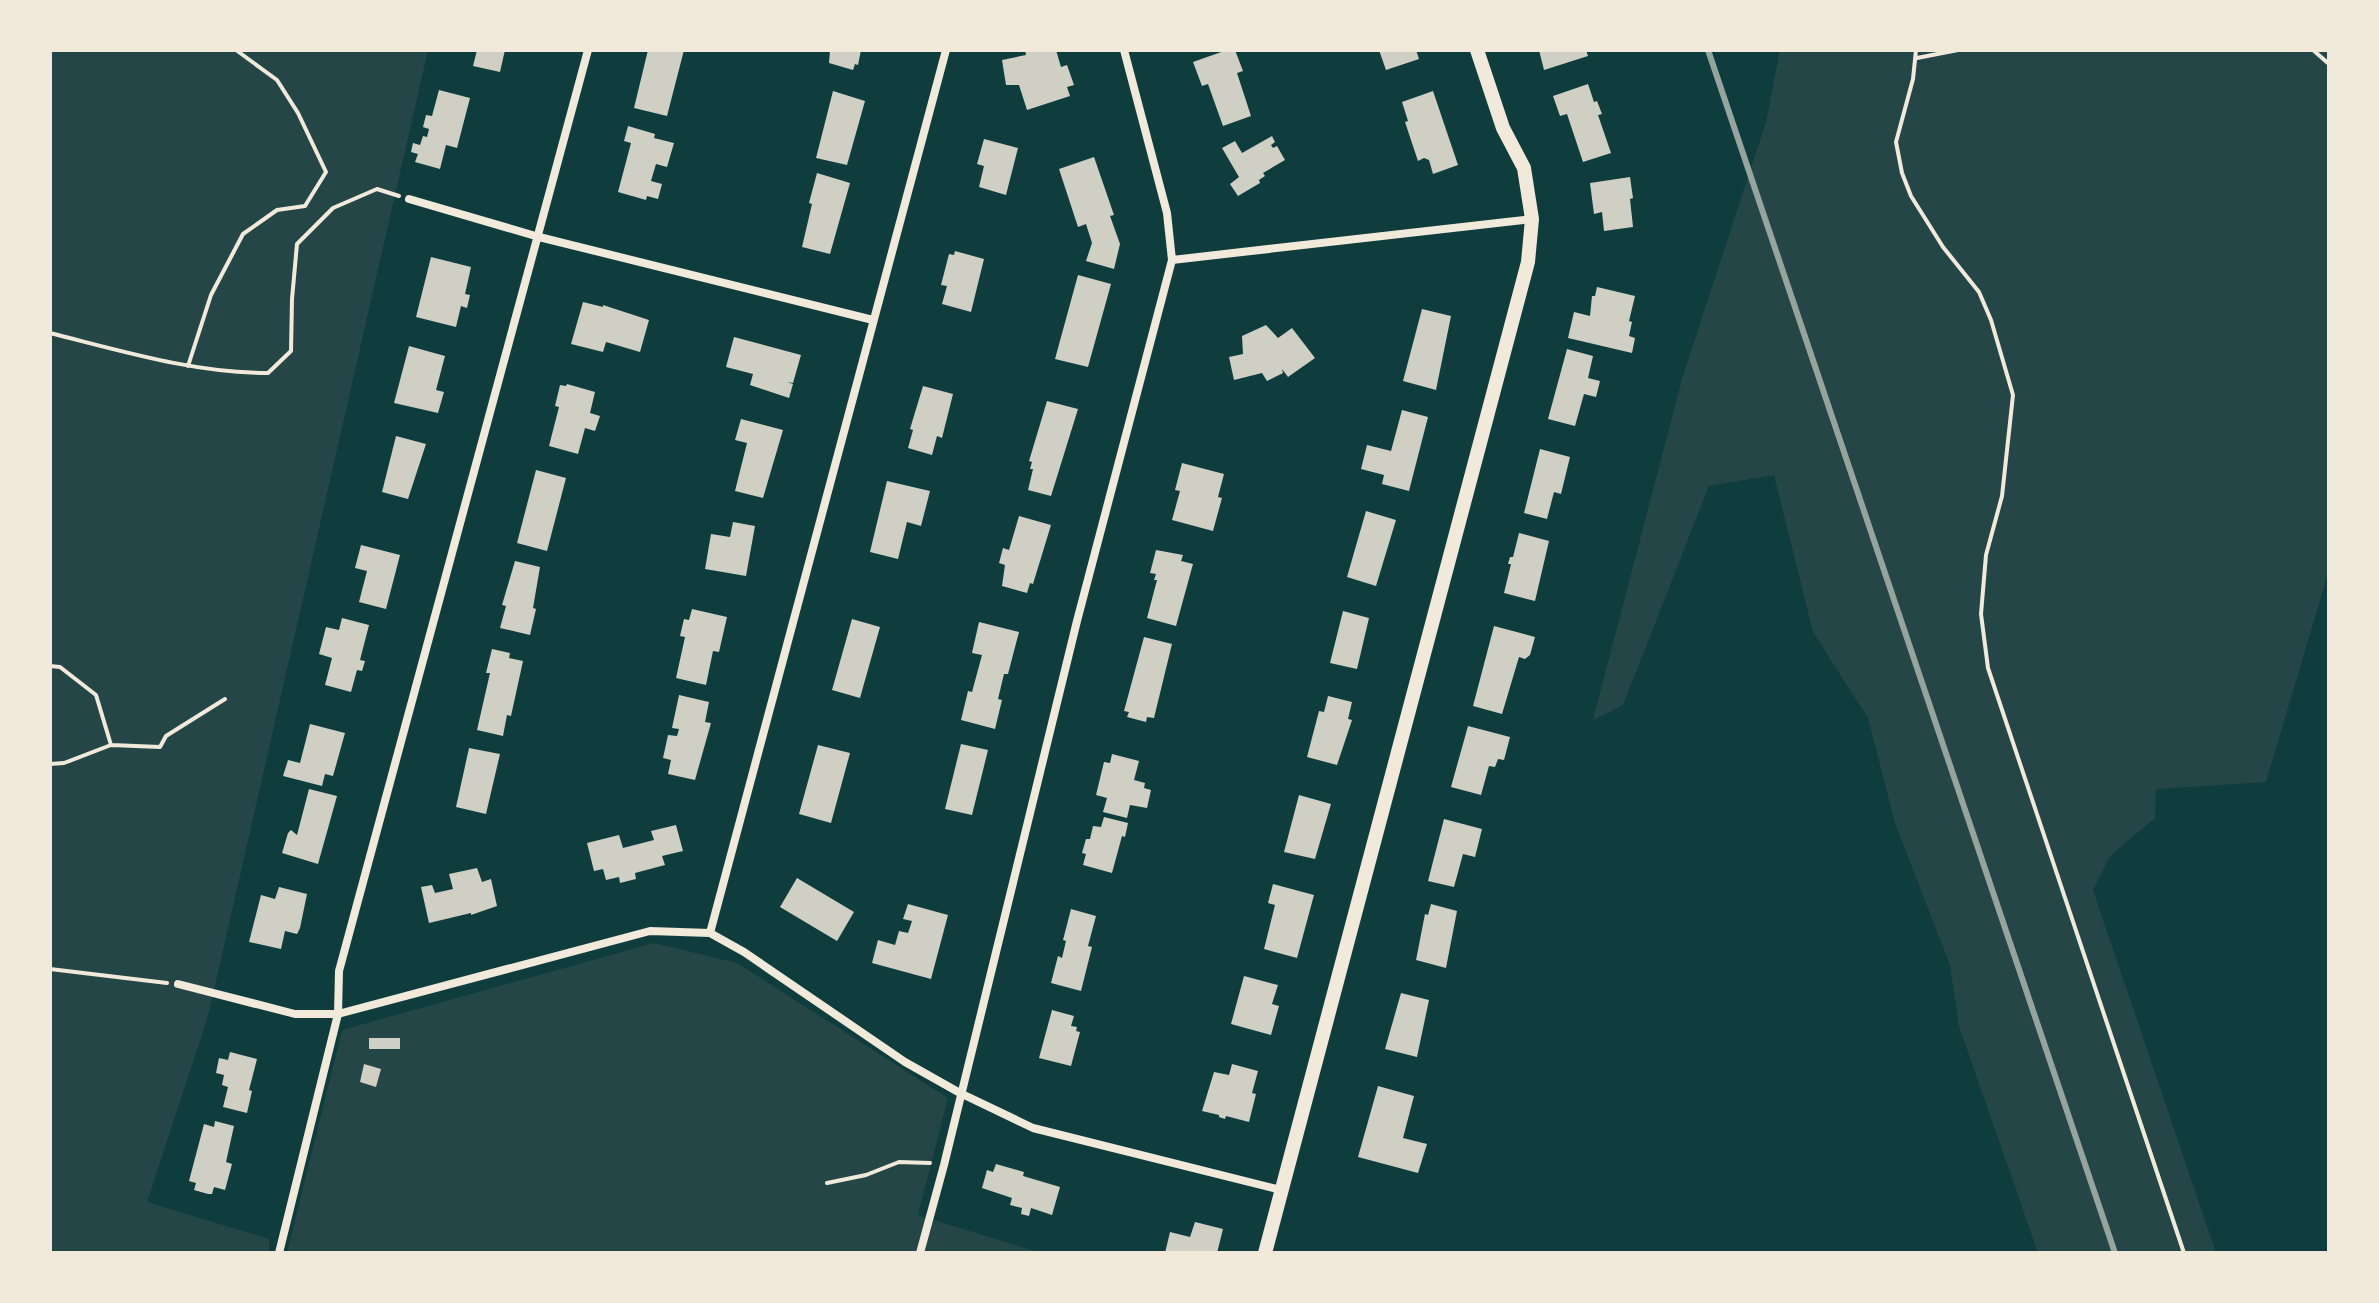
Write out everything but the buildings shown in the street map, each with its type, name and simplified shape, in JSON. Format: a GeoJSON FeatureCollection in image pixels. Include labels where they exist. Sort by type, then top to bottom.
{"type":"FeatureCollection","features":[{"type":"Feature","properties":{"kind":"street"},"geometry":{"type":"LineString","coordinates":[[279,1253],[338,1014],[339,971],[588,50]]}},
{"type":"Feature","properties":{"kind":"street"},"geometry":{"type":"LineString","coordinates":[[710,933],[946,50]]}},
{"type":"Feature","properties":{"kind":"street"},"geometry":{"type":"LineString","coordinates":[[920,1253],[1077,621],[1172,260],[1167,213],[1124,50]]}},
{"type":"Feature","properties":{"kind":"street"},"geometry":{"type":"LineString","coordinates":[[1265,1253],[1528,262],[1532,219],[1524,168],[1503,128],[1477,50]]}},
{"type":"Feature","properties":{"kind":"street"},"geometry":{"type":"LineString","coordinates":[[409,199],[539,237],[873,320]]}},
{"type":"Feature","properties":{"kind":"street"},"geometry":{"type":"LineString","coordinates":[[1172,260],[1532,219]]}},
{"type":"Feature","properties":{"kind":"street"},"geometry":{"type":"LineString","coordinates":[[178,984],[295,1014],[338,1014],[650,931],[710,933],[744,952],[905,1062],[1033,1128],[1281,1190]]}},
{"type":"Feature","properties":{"kind":"path"},"geometry":{"type":"LineString","coordinates":[[188,366],[211,295],[243,234],[277,210],[305,206],[326,172],[298,113],[277,80],[236,50]]}},
{"type":"Feature","properties":{"kind":"path"},"geometry":{"type":"LineString","coordinates":[[1916,50],[1917,58],[1896,142],[1902,173],[1911,196],[1943,247],[1979,292],[1991,320],[2013,395],[2002,496],[1986,555],[1981,614],[1988,668],[2184,1253]]}},
{"type":"Feature","properties":{"kind":"path"},"geometry":{"type":"LineString","coordinates":[[1917,58],[1958,50]]}},
{"type":"Feature","properties":{"kind":"path"},"geometry":{"type":"LineString","coordinates":[[2313,50],[2329,64]]}},
{"type":"Feature","properties":{"kind":"path"},"geometry":{"type":"LineString","coordinates":[[50,333],[188,366],[239,373],[268,373],[291,351],[297,244],[333,208],[377,189],[409,199]]}},
{"type":"Feature","properties":{"kind":"path"},"geometry":{"type":"LineString","coordinates":[[50,666],[60,667],[96,695],[111,745]]}},
{"type":"Feature","properties":{"kind":"path"},"geometry":{"type":"LineString","coordinates":[[50,764],[64,763],[111,745],[160,747],[166,736],[225,699]]}},
{"type":"Feature","properties":{"kind":"path"},"geometry":{"type":"LineString","coordinates":[[50,969],[178,984]]}},
{"type":"Feature","properties":{"kind":"path"},"geometry":{"type":"LineString","coordinates":[[827,1183],[866,1175],[899,1162],[944,1165]]}},
{"type":"Feature","properties":{"kind":"shaded area"},"geometry":{"type":"Polygon","coordinates":[[[50,50],[428,50],[208,1016],[147,1202],[269,1239],[269,1253],[50,1253],[50,50]]]}},
{"type":"Feature","properties":{"kind":"shaded area"},"geometry":{"type":"Polygon","coordinates":[[[1780,50],[2329,50],[2329,570],[2266,782],[2156,789],[2155,818],[2110,856],[2093,890],[2216,1253],[2038,1253],[1959,1026],[1950,965],[1895,823],[1868,718],[1813,632],[1774,475],[1709,486],[1623,705],[1593,720],[1682,379],[1766,122],[1780,50]]]}},
{"type":"Feature","properties":{"kind":"shaded area"},"geometry":{"type":"Polygon","coordinates":[[[654,943],[737,963],[948,1098],[918,1215],[1041,1253],[287,1253],[342,1030],[654,943]]]}},
{"type":"Feature","properties":{"kind":"railway"},"geometry":{"type":"LineString","coordinates":[[1708,50],[2115,1253]]}}]}
